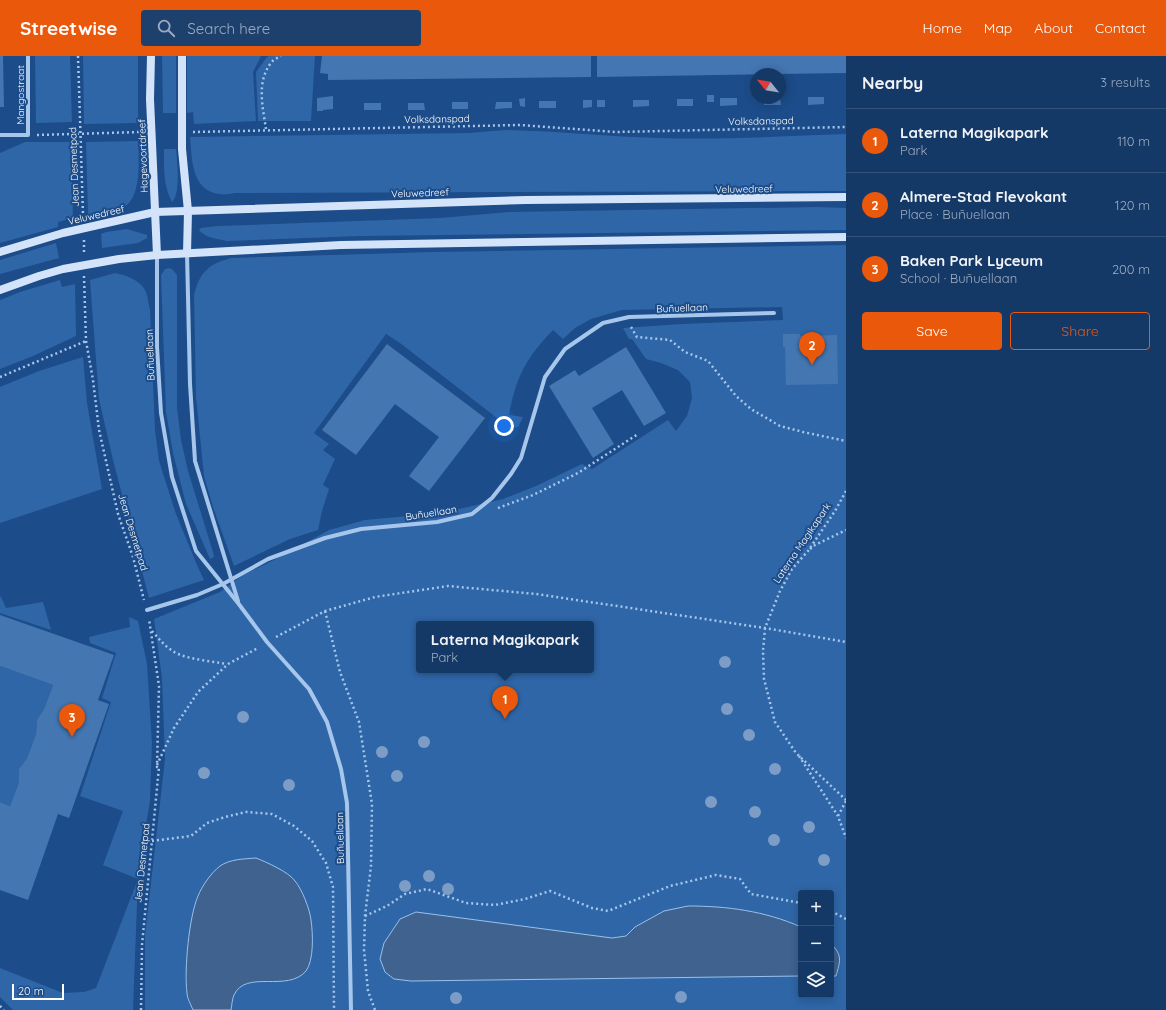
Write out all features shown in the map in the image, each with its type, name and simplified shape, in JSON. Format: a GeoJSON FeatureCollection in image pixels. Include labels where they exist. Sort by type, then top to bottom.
{"type":"FeatureCollection","features":[{"type":"Feature","properties":{"kind":"main road","name":"Hagevoortdreef"},"geometry":{"type":"LineString","coordinates":[[151,56],[151,115],[156,255]]}},
{"type":"Feature","properties":{"kind":"main road"},"geometry":{"type":"LineString","coordinates":[[182,56],[182,149],[188,211],[187,253]]}},
{"type":"Feature","properties":{"kind":"main road","name":"Veluwedreef"},"geometry":{"type":"LineString","coordinates":[[0,252],[63,233],[155,212],[526,200],[846,197]]}},
{"type":"Feature","properties":{"kind":"main road"},"geometry":{"type":"LineString","coordinates":[[0,290],[39,276],[103,262],[156,255],[187,253],[341,245],[846,237]]}},
{"type":"Feature","properties":{"kind":"street","name":"Mangostraat"},"geometry":{"type":"LineString","coordinates":[[28,56],[28,135]]}},
{"type":"Feature","properties":{"kind":"street"},"geometry":{"type":"LineString","coordinates":[[0,135],[28,135]]}},
{"type":"Feature","properties":{"kind":"street","name":"Buñuellaan"},"geometry":{"type":"LineString","coordinates":[[187,253],[190,384],[195,461],[238,603]]}},
{"type":"Feature","properties":{"kind":"street","name":"Buñuellaan"},"geometry":{"type":"LineString","coordinates":[[156,255],[161,414],[172,477],[196,551],[267,642],[309,689],[327,722],[341,769],[347,803],[351,1010]]}},
{"type":"Feature","properties":{"kind":"street","name":"Buñuellaan"},"geometry":{"type":"LineString","coordinates":[[147,610],[197,595],[231,580],[268,559],[325,538],[361,529],[437,522],[472,514],[492,498],[511,474],[521,458],[545,377],[565,349],[603,323],[629,317],[774,313]]}},
{"type":"Feature","properties":{"kind":"path","name":"Jean Desmetpad"},"geometry":{"type":"LineString","coordinates":[[78,56],[83,215]]}},
{"type":"Feature","properties":{"kind":"path"},"geometry":{"type":"LineString","coordinates":[[266,129],[261,96],[264,74],[271,62],[281,56]]}},
{"type":"Feature","properties":{"kind":"path","name":"Volksdanspad"},"geometry":{"type":"LineString","coordinates":[[187,132],[266,129],[520,125],[616,132],[846,127]]}},
{"type":"Feature","properties":{"kind":"path"},"geometry":{"type":"LineString","coordinates":[[28,135],[143,132]]}},
{"type":"Feature","properties":{"kind":"path"},"geometry":{"type":"LineString","coordinates":[[84,238],[84,253]]}},
{"type":"Feature","properties":{"kind":"path","name":"Jean Desmetpad"},"geometry":{"type":"LineString","coordinates":[[84,268],[86,341],[93,380],[99,430],[118,514],[133,557],[147,610],[159,686],[157,767],[159,767],[142,945],[141,1010]]}},
{"type":"Feature","properties":{"kind":"path"},"geometry":{"type":"LineString","coordinates":[[629,317],[630,326],[636,337],[670,340],[685,352],[708,361],[736,396],[751,409],[780,426],[846,441]]}},
{"type":"Feature","properties":{"kind":"path"},"geometry":{"type":"LineString","coordinates":[[0,377],[86,341]]}},
{"type":"Feature","properties":{"kind":"path"},"geometry":{"type":"LineString","coordinates":[[472,514],[499,508],[578,473],[638,434]]}},
{"type":"Feature","properties":{"kind":"path","name":"Laterna Magikapark"},"geometry":{"type":"LineString","coordinates":[[846,491],[835,511],[808,551],[792,569],[780,591],[765,628],[763,651],[764,679],[774,722],[796,752],[846,801]]}},
{"type":"Feature","properties":{"kind":"path"},"geometry":{"type":"LineString","coordinates":[[808,551],[815,545],[846,530]]}},
{"type":"Feature","properties":{"kind":"path"},"geometry":{"type":"LineString","coordinates":[[157,767],[174,728],[198,692],[228,664],[325,611],[375,597],[448,586],[536,594],[765,628],[846,642]]}},
{"type":"Feature","properties":{"kind":"path"},"geometry":{"type":"LineString","coordinates":[[325,611],[340,672],[359,722],[372,804],[371,866],[365,916],[364,957],[368,991],[375,1010]]}},
{"type":"Feature","properties":{"kind":"path"},"geometry":{"type":"LineString","coordinates":[[151,630],[164,644],[178,654],[228,664]]}},
{"type":"Feature","properties":{"kind":"path"},"geometry":{"type":"LineString","coordinates":[[796,752],[838,816],[846,838]]}},
{"type":"Feature","properties":{"kind":"path"},"geometry":{"type":"LineString","coordinates":[[838,816],[846,801]]}},
{"type":"Feature","properties":{"kind":"path"},"geometry":{"type":"LineString","coordinates":[[152,841],[191,836],[207,823],[246,812],[272,814],[294,826],[312,841],[326,863],[333,887],[334,1010]]}},
{"type":"Feature","properties":{"kind":"path"},"geometry":{"type":"LineString","coordinates":[[365,916],[387,906],[405,894],[427,889],[466,903],[495,905],[550,891],[592,908],[608,911],[670,886],[716,875],[740,879],[751,894],[798,902]]}},
{"type":"Feature","properties":{"kind":"path"},"geometry":{"type":"LineString","coordinates":[[834,913],[846,919]]}},
{"type":"Feature","properties":{"kind":"path"},"geometry":{"type":"LineString","coordinates":[[0,1006],[4,1010]]}},
{"type":"Feature","properties":{"kind":"shaded area"},"geometry":{"type":"Polygon","coordinates":[[[35,56],[70,56],[72,122],[36,123],[35,56]]]}},
{"type":"Feature","properties":{"kind":"shaded area"},"geometry":{"type":"Polygon","coordinates":[[[83,56],[138,56],[138,123],[84,124],[83,56]]]}},
{"type":"Feature","properties":{"kind":"shaded area"},"geometry":{"type":"Polygon","coordinates":[[[162,56],[176,56],[176,113],[163,113],[162,56]]]}},
{"type":"Feature","properties":{"kind":"shaded area"},"geometry":{"type":"Polygon","coordinates":[[[187,56],[261,56],[253,72],[256,121],[194,124],[193,112],[187,113],[187,56]]]}},
{"type":"Feature","properties":{"kind":"shaded area"},"geometry":{"type":"Polygon","coordinates":[[[269,56],[315,56],[311,121],[258,121],[256,72],[269,56]]]}},
{"type":"Feature","properties":{"kind":"shaded area"},"geometry":{"type":"Polygon","coordinates":[[[505,130],[683,138],[753,138],[846,134],[846,191],[221,194],[210,191],[198,180],[191,155],[190,137],[469,133],[505,130]]]}},
{"type":"Feature","properties":{"kind":"shaded area"},"geometry":{"type":"Polygon","coordinates":[[[138,141],[139,168],[133,197],[128,204],[122,208],[88,215],[86,142],[138,141]]]}},
{"type":"Feature","properties":{"kind":"shaded area"},"geometry":{"type":"Polygon","coordinates":[[[25,142],[71,142],[73,218],[58,222],[58,227],[0,243],[0,153],[25,142]]]}},
{"type":"Feature","properties":{"kind":"shaded area"},"geometry":{"type":"Polygon","coordinates":[[[164,149],[176,149],[178,169],[177,192],[172,202],[166,183],[164,149]]]}},
{"type":"Feature","properties":{"kind":"shaded area"},"geometry":{"type":"Polygon","coordinates":[[[817,207],[846,208],[846,230],[360,236],[227,241],[205,235],[199,230],[201,228],[218,226],[440,218],[509,212],[817,207]]]}},
{"type":"Feature","properties":{"kind":"shaded area"},"geometry":{"type":"Polygon","coordinates":[[[127,229],[147,235],[147,238],[138,243],[102,248],[101,234],[127,229]]]}},
{"type":"Feature","properties":{"kind":"shaded area"},"geometry":{"type":"Polygon","coordinates":[[[56,243],[59,258],[0,274],[0,260],[56,243]]]}},
{"type":"Feature","properties":{"kind":"shaded area"},"geometry":{"type":"Polygon","coordinates":[[[846,245],[846,1010],[145,1010],[145,936],[165,759],[162,678],[154,619],[220,592],[243,575],[282,556],[329,530],[365,520],[441,513],[503,499],[536,486],[582,464],[592,469],[668,420],[676,431],[687,416],[692,398],[690,382],[678,370],[646,359],[632,339],[629,339],[623,328],[783,320],[782,307],[622,310],[591,319],[575,328],[563,339],[553,330],[529,359],[519,379],[509,415],[523,417],[518,427],[510,428],[400,343],[386,334],[314,433],[329,444],[323,450],[335,459],[323,485],[329,489],[318,530],[290,539],[234,566],[213,507],[204,476],[196,397],[194,296],[202,275],[216,263],[231,258],[433,252],[846,245]]]}},
{"type":"Feature","properties":{"kind":"shaded area"},"geometry":{"type":"Polygon","coordinates":[[[165,269],[172,269],[177,275],[177,408],[181,440],[188,471],[213,552],[214,557],[210,559],[186,504],[173,453],[166,412],[161,275],[165,269]]]}},
{"type":"Feature","properties":{"kind":"shaded area"},"geometry":{"type":"Polygon","coordinates":[[[115,273],[140,283],[147,295],[150,309],[155,430],[159,461],[176,514],[204,580],[149,598],[113,460],[99,399],[90,280],[115,273]]]}},
{"type":"Feature","properties":{"kind":"shaded area"},"geometry":{"type":"Polygon","coordinates":[[[60,280],[62,287],[75,284],[76,336],[33,356],[0,369],[0,300],[20,292],[60,280]]]}},
{"type":"Feature","properties":{"kind":"shaded area"},"geometry":{"type":"Polygon","coordinates":[[[83,357],[87,403],[102,489],[0,523],[0,387],[39,371],[83,357]]]}},
{"type":"Feature","properties":{"kind":"shaded area"},"geometry":{"type":"Polygon","coordinates":[[[0,597],[6,608],[43,602],[51,630],[0,613],[0,597]]]}},
{"type":"Feature","properties":{"kind":"shaded area"},"geometry":{"type":"Polygon","coordinates":[[[129,617],[138,621],[147,664],[152,743],[150,800],[138,879],[103,865],[123,811],[80,796],[111,702],[102,698],[116,653],[90,643],[89,637],[130,627],[129,617]]]}},
{"type":"Feature","properties":{"kind":"shaded area"},"geometry":{"type":"Polygon","coordinates":[[[0,666],[53,685],[44,709],[37,721],[36,734],[27,758],[19,769],[19,782],[10,806],[0,802],[0,666]]]}},
{"type":"Feature","properties":{"kind":"shaded area"},"geometry":{"type":"Polygon","coordinates":[[[256,858],[288,874],[298,885],[303,894],[312,926],[312,954],[309,966],[306,971],[298,977],[288,980],[248,983],[240,987],[233,997],[231,1010],[193,1010],[187,995],[186,971],[192,917],[198,896],[207,880],[220,866],[242,859],[256,858]]]}},
{"type":"Feature","properties":{"kind":"shaded area"},"geometry":{"type":"Polygon","coordinates":[[[138,879],[133,1010],[13,1010],[0,997],[0,968],[63,993],[84,992],[96,988],[138,879]]]}},
{"type":"Feature","properties":{"kind":"shaded area"},"geometry":{"type":"Polygon","coordinates":[[[688,906],[731,908],[760,913],[798,926],[798,976],[411,981],[394,979],[385,972],[380,959],[384,943],[400,919],[416,912],[612,938],[626,936],[635,927],[664,911],[688,906]]]}},
{"type":"Feature","properties":{"kind":"shaded area"},"geometry":{"type":"Polygon","coordinates":[[[834,947],[840,959],[836,976],[834,976],[834,947]]]}},
{"type":"Feature","properties":{"kind":"building"},"geometry":{"type":"Polygon","coordinates":[[[0,56],[3,56],[4,107],[0,107],[0,56]]]}},
{"type":"Feature","properties":{"kind":"building"},"geometry":{"type":"Polygon","coordinates":[[[322,56],[591,56],[591,77],[328,80],[328,74],[320,73],[322,56]]]}},
{"type":"Feature","properties":{"kind":"building"},"geometry":{"type":"Polygon","coordinates":[[[597,56],[846,56],[846,73],[786,74],[786,68],[750,68],[750,75],[597,77],[597,56]]]}},
{"type":"Feature","properties":{"kind":"building"},"geometry":{"type":"Polygon","coordinates":[[[707,95],[714,95],[714,102],[707,102],[707,95]]]}},
{"type":"Feature","properties":{"kind":"building"},"geometry":{"type":"Polygon","coordinates":[[[333,96],[333,109],[317,111],[317,98],[333,96]]]}},
{"type":"Feature","properties":{"kind":"building"},"geometry":{"type":"Polygon","coordinates":[[[808,97],[824,97],[824,104],[808,105],[808,97]]]}},
{"type":"Feature","properties":{"kind":"building"},"geometry":{"type":"Polygon","coordinates":[[[525,98],[525,107],[520,106],[519,99],[525,98]]]}},
{"type":"Feature","properties":{"kind":"building"},"geometry":{"type":"Polygon","coordinates":[[[720,98],[737,98],[737,105],[720,106],[720,98]]]}},
{"type":"Feature","properties":{"kind":"building"},"geometry":{"type":"Polygon","coordinates":[[[677,99],[693,99],[693,106],[677,106],[677,99]]]}},
{"type":"Feature","properties":{"kind":"building"},"geometry":{"type":"Polygon","coordinates":[[[583,100],[592,100],[592,107],[583,108],[583,100]]]}},
{"type":"Feature","properties":{"kind":"building"},"geometry":{"type":"Polygon","coordinates":[[[597,100],[605,100],[605,107],[597,107],[597,100]]]}},
{"type":"Feature","properties":{"kind":"building"},"geometry":{"type":"Polygon","coordinates":[[[633,100],[649,100],[649,106],[633,107],[633,100]]]}},
{"type":"Feature","properties":{"kind":"building"},"geometry":{"type":"Polygon","coordinates":[[[539,101],[556,101],[556,108],[539,108],[539,101]]]}},
{"type":"Feature","properties":{"kind":"building"},"geometry":{"type":"Polygon","coordinates":[[[452,102],[468,102],[468,109],[452,109],[452,102]]]}},
{"type":"Feature","properties":{"kind":"building"},"geometry":{"type":"Polygon","coordinates":[[[496,102],[512,102],[512,108],[495,109],[496,102]]]}},
{"type":"Feature","properties":{"kind":"building"},"geometry":{"type":"Polygon","coordinates":[[[364,103],[381,103],[381,110],[364,110],[364,103]]]}},
{"type":"Feature","properties":{"kind":"building"},"geometry":{"type":"Polygon","coordinates":[[[408,103],[424,103],[425,110],[408,110],[408,103]]]}},
{"type":"Feature","properties":{"kind":"building"},"geometry":{"type":"Polygon","coordinates":[[[781,104],[781,105],[764,105],[781,104]]]}},
{"type":"Feature","properties":{"kind":"building"},"geometry":{"type":"Polygon","coordinates":[[[783,334],[800,334],[800,336],[837,335],[838,384],[786,385],[785,347],[783,347],[783,334]]]}},
{"type":"Feature","properties":{"kind":"building"},"geometry":{"type":"Polygon","coordinates":[[[387,344],[485,418],[429,491],[409,476],[439,437],[395,404],[356,455],[322,430],[387,344]]]}},
{"type":"Feature","properties":{"kind":"building"},"geometry":{"type":"Polygon","coordinates":[[[626,347],[666,413],[644,426],[622,390],[592,408],[614,444],[593,458],[549,386],[575,370],[579,376],[626,347]]]}},
{"type":"Feature","properties":{"kind":"building"},"geometry":{"type":"Polygon","coordinates":[[[0,615],[114,655],[98,700],[109,704],[69,818],[58,814],[28,900],[0,890],[0,802],[10,806],[19,782],[19,769],[27,758],[36,734],[37,720],[44,709],[53,685],[0,666],[0,615]]]}},
{"type":"Feature","properties":{"kind":"place","name":"Almere-Stad Flevokant"},"geometry":{"type":"Point","coordinates":[812,365]}},
{"type":"Feature","properties":{"kind":"place","name":"Laterna Magikapark"},"geometry":{"type":"Point","coordinates":[505,719]}},
{"type":"Feature","properties":{"kind":"place","name":"Baken Park Lyceum"},"geometry":{"type":"Point","coordinates":[72,737]}}]}
